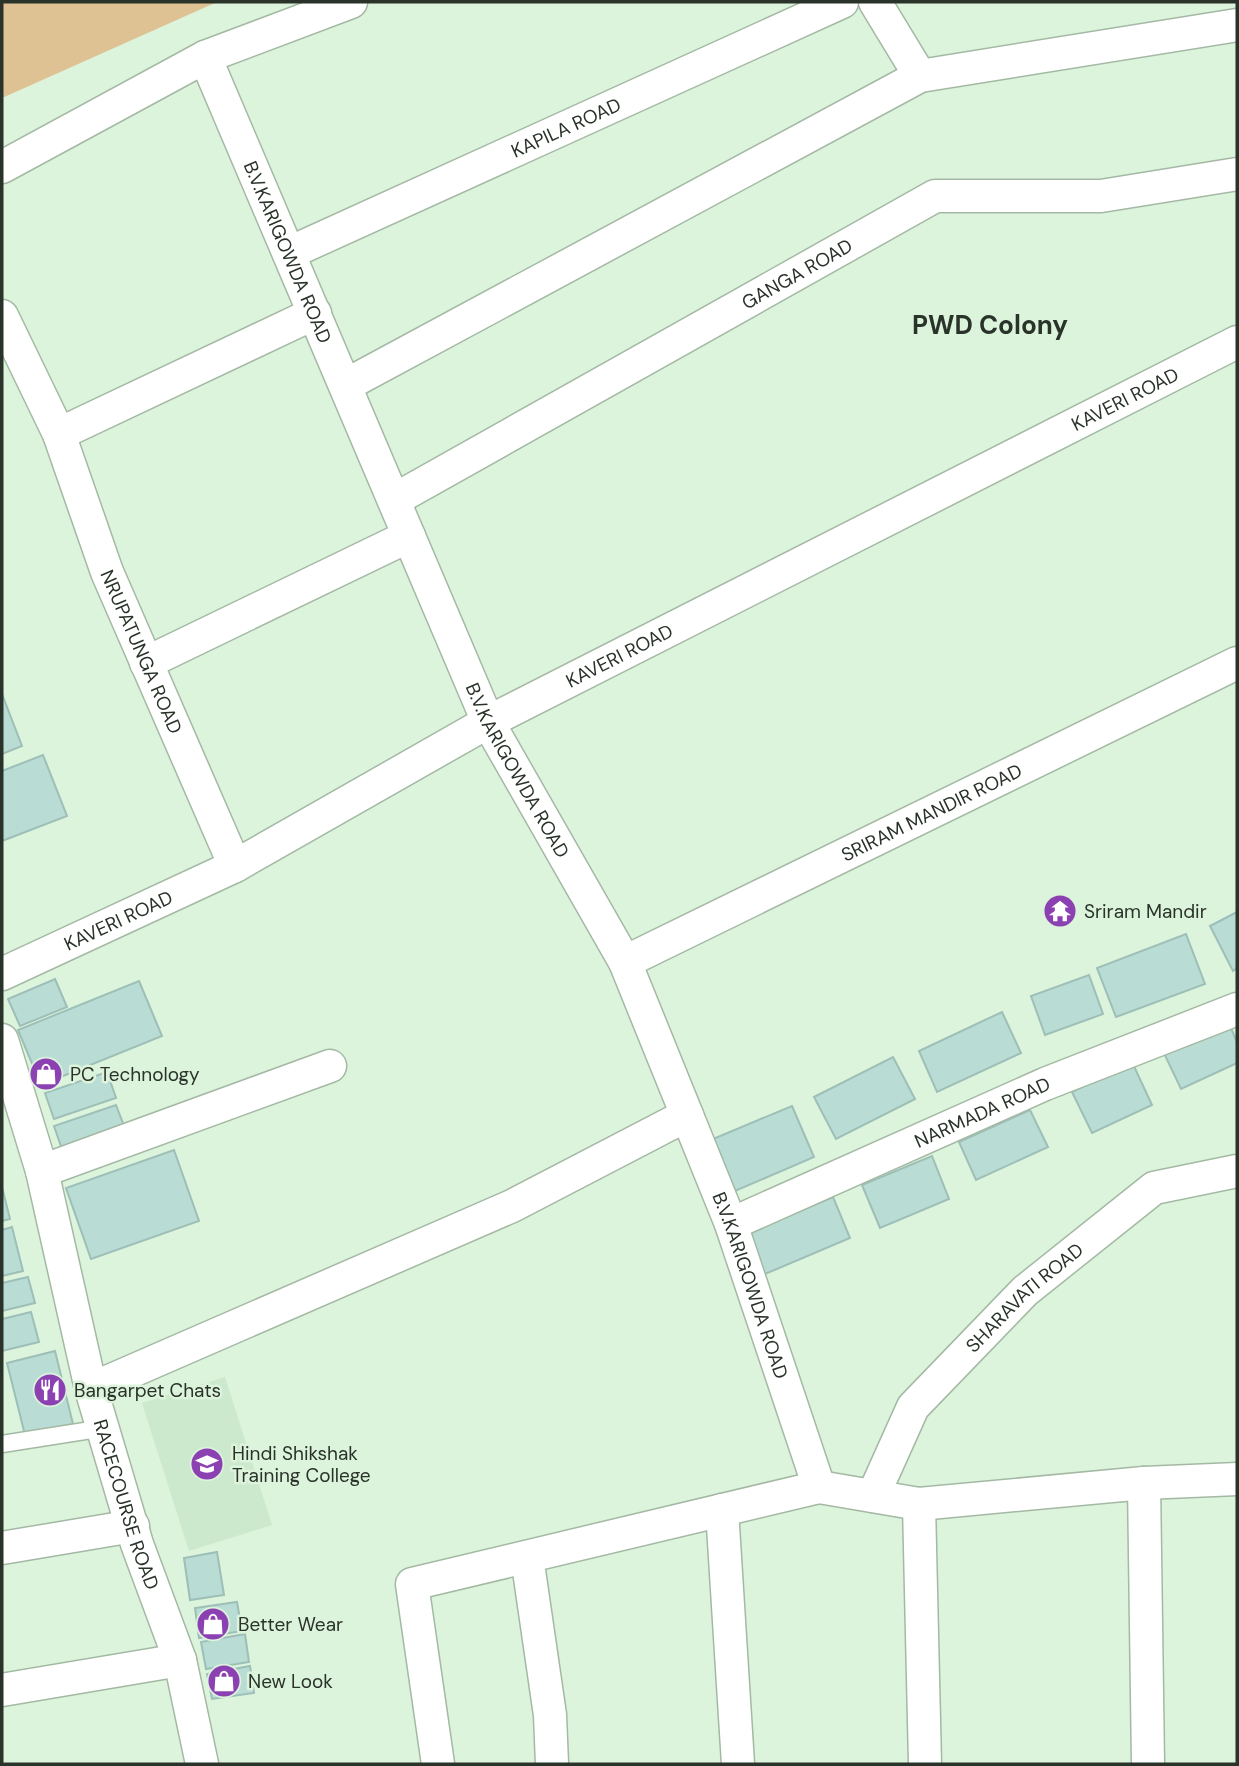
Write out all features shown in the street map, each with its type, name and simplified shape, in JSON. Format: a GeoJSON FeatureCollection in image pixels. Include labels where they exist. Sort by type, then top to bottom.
{"type":"FeatureCollection","features":[{"type":"Feature","properties":{"kind":"street"},"geometry":{"type":"LineString","coordinates":[[2,167],[205,57],[352,2]]}},
{"type":"Feature","properties":{"kind":"street","name":"KAPILA ROAD"},"geometry":{"type":"LineString","coordinates":[[289,253],[842,2]]}},
{"type":"Feature","properties":{"kind":"street"},"geometry":{"type":"LineString","coordinates":[[875,2],[920,76]]}},
{"type":"Feature","properties":{"kind":"street"},"geometry":{"type":"LineString","coordinates":[[346,385],[920,76],[1237,24]]}},
{"type":"Feature","properties":{"kind":"street","name":"B.V.KARIGOWDA ROAD"},"geometry":{"type":"LineString","coordinates":[[205,57],[488,722],[625,962],[730,1224],[819,1487]]}},
{"type":"Feature","properties":{"kind":"street","name":"GANGA ROAD"},"geometry":{"type":"LineString","coordinates":[[394,500],[935,196],[1101,196],[1237,174]]}},
{"type":"Feature","properties":{"kind":"street"},"geometry":{"type":"LineString","coordinates":[[59,434],[315,313]]}},
{"type":"Feature","properties":{"kind":"street","name":"NRUPATUNGA ROAD"},"geometry":{"type":"LineString","coordinates":[[2,316],[59,434],[107,572],[235,866]]}},
{"type":"Feature","properties":{"kind":"street","name":"KAVERI ROAD"},"geometry":{"type":"LineString","coordinates":[[2,974],[235,866],[488,722],[1237,342]]}},
{"type":"Feature","properties":{"kind":"street"},"geometry":{"type":"LineString","coordinates":[[146,663],[409,536]]}},
{"type":"Feature","properties":{"kind":"street","name":"SRIRAM MANDIR ROAD"},"geometry":{"type":"LineString","coordinates":[[625,962],[1237,663]]}},
{"type":"Feature","properties":{"kind":"street","name":"NARMADA ROAD"},"geometry":{"type":"LineString","coordinates":[[730,1224],[1045,1084],[1237,1009]]}},
{"type":"Feature","properties":{"kind":"street","name":"RACECOURSE ROAD"},"geometry":{"type":"LineString","coordinates":[[2,1040],[13,1116],[42,1171],[92,1389],[133,1526],[180,1660],[202,1764]]}},
{"type":"Feature","properties":{"kind":"street"},"geometry":{"type":"LineString","coordinates":[[42,1171],[330,1066]]}},
{"type":"Feature","properties":{"kind":"street"},"geometry":{"type":"LineString","coordinates":[[92,1389],[512,1206],[687,1115]]}},
{"type":"Feature","properties":{"kind":"street","name":"SHARAVATI ROAD"},"geometry":{"type":"LineString","coordinates":[[873,1496],[913,1407],[1025,1291],[1154,1188],[1237,1171]]}},
{"type":"Feature","properties":{"kind":"street"},"geometry":{"type":"LineString","coordinates":[[438,1764],[412,1584],[819,1487],[919,1504],[1144,1483],[1237,1479]]}},
{"type":"Feature","properties":{"kind":"street"},"geometry":{"type":"LineString","coordinates":[[1144,1483],[1148,1764]]}},
{"type":"Feature","properties":{"kind":"street"},"geometry":{"type":"LineString","coordinates":[[919,1504],[925,1764]]}},
{"type":"Feature","properties":{"kind":"street"},"geometry":{"type":"LineString","coordinates":[[722,1510],[738,1764]]}},
{"type":"Feature","properties":{"kind":"street"},"geometry":{"type":"LineString","coordinates":[[2,1548],[133,1526]]}},
{"type":"Feature","properties":{"kind":"street"},"geometry":{"type":"LineString","coordinates":[[527,1557],[550,1715],[552,1764]]}},
{"type":"Feature","properties":{"kind":"street"},"geometry":{"type":"LineString","coordinates":[[2,1690],[180,1660]]}},
{"type":"Feature","properties":{"kind":"lane"},"geometry":{"type":"LineString","coordinates":[[2,1444],[104,1428]]}},
{"type":"Feature","properties":{"kind":"shaded area"},"geometry":{"type":"Polygon","coordinates":[[[2,2],[217,2],[2,98],[2,2]]]}},
{"type":"Feature","properties":{"kind":"shaded area","name":"Hindi Shikshak Training College"},"geometry":{"type":"Polygon","coordinates":[[[225,1377],[272,1525],[189,1551],[142,1403],[225,1377]]]}},
{"type":"Feature","properties":{"kind":"building"},"geometry":{"type":"Polygon","coordinates":[[[2,694],[22,746],[2,754],[2,694]]]}},
{"type":"Feature","properties":{"kind":"building"},"geometry":{"type":"Polygon","coordinates":[[[43,755],[67,816],[2,841],[2,771],[43,755]]]}},
{"type":"Feature","properties":{"kind":"building"},"geometry":{"type":"Polygon","coordinates":[[[1237,912],[1237,968],[1233,971],[1210,926],[1237,912]]]}},
{"type":"Feature","properties":{"kind":"building"},"geometry":{"type":"Polygon","coordinates":[[[1186,934],[1205,984],[1116,1017],[1097,968],[1186,934]]]}},
{"type":"Feature","properties":{"kind":"building"},"geometry":{"type":"Polygon","coordinates":[[[1089,975],[1103,1014],[1045,1035],[1031,996],[1089,975]]]}},
{"type":"Feature","properties":{"kind":"building"},"geometry":{"type":"Polygon","coordinates":[[[55,979],[67,1007],[20,1026],[8,999],[55,979]]]}},
{"type":"Feature","properties":{"kind":"building"},"geometry":{"type":"Polygon","coordinates":[[[139,981],[162,1036],[41,1085],[18,1030],[139,981]]]}},
{"type":"Feature","properties":{"kind":"building"},"geometry":{"type":"Polygon","coordinates":[[[1002,1012],[1021,1053],[937,1092],[919,1051],[1002,1012]]]}},
{"type":"Feature","properties":{"kind":"building"},"geometry":{"type":"Polygon","coordinates":[[[1227,1019],[1237,1042],[1237,1063],[1181,1089],[1162,1049],[1227,1019]]]}},
{"type":"Feature","properties":{"kind":"building"},"geometry":{"type":"Polygon","coordinates":[[[893,1057],[915,1099],[836,1139],[814,1097],[893,1057]]]}},
{"type":"Feature","properties":{"kind":"building"},"geometry":{"type":"Polygon","coordinates":[[[1132,1062],[1152,1105],[1092,1133],[1072,1092],[1132,1062]]]}},
{"type":"Feature","properties":{"kind":"building"},"geometry":{"type":"Polygon","coordinates":[[[107,1072],[116,1098],[54,1119],[45,1093],[107,1072]]]}},
{"type":"Feature","properties":{"kind":"building"},"geometry":{"type":"Polygon","coordinates":[[[116,1105],[126,1131],[63,1152],[54,1126],[116,1105]]]}},
{"type":"Feature","properties":{"kind":"building"},"geometry":{"type":"Polygon","coordinates":[[[792,1106],[814,1157],[735,1191],[713,1139],[792,1106]]]}},
{"type":"Feature","properties":{"kind":"building"},"geometry":{"type":"Polygon","coordinates":[[[1030,1110],[1048,1147],[976,1180],[959,1142],[1030,1110]]]}},
{"type":"Feature","properties":{"kind":"building"},"geometry":{"type":"Polygon","coordinates":[[[174,1150],[199,1221],[91,1259],[66,1188],[174,1150]]]}},
{"type":"Feature","properties":{"kind":"building"},"geometry":{"type":"Polygon","coordinates":[[[932,1156],[949,1199],[880,1228],[862,1185],[932,1156]]]}},
{"type":"Feature","properties":{"kind":"building"},"geometry":{"type":"Polygon","coordinates":[[[2,1187],[10,1219],[2,1221],[2,1187]]]}},
{"type":"Feature","properties":{"kind":"building"},"geometry":{"type":"Polygon","coordinates":[[[833,1197],[850,1238],[765,1274],[748,1233],[833,1197]]]}},
{"type":"Feature","properties":{"kind":"building"},"geometry":{"type":"Polygon","coordinates":[[[12,1227],[23,1271],[2,1276],[2,1230],[12,1227]]]}},
{"type":"Feature","properties":{"kind":"building"},"geometry":{"type":"Polygon","coordinates":[[[28,1277],[35,1303],[2,1311],[2,1283],[28,1277]]]}},
{"type":"Feature","properties":{"kind":"building"},"geometry":{"type":"Polygon","coordinates":[[[31,1312],[39,1342],[2,1351],[2,1319],[31,1312]]]}},
{"type":"Feature","properties":{"kind":"building"},"geometry":{"type":"Polygon","coordinates":[[[55,1351],[73,1424],[25,1435],[7,1363],[55,1351]]]}},
{"type":"Feature","properties":{"kind":"building"},"geometry":{"type":"Polygon","coordinates":[[[217,1552],[224,1595],[190,1600],[184,1558],[217,1552]]]}},
{"type":"Feature","properties":{"kind":"building"},"geometry":{"type":"Polygon","coordinates":[[[237,1602],[242,1631],[199,1638],[195,1608],[237,1602]]]}},
{"type":"Feature","properties":{"kind":"building"},"geometry":{"type":"Polygon","coordinates":[[[245,1634],[249,1662],[206,1669],[201,1642],[245,1634]]]}},
{"type":"Feature","properties":{"kind":"building"},"geometry":{"type":"Polygon","coordinates":[[[250,1666],[254,1693],[212,1699],[207,1674],[250,1666]]]}},
{"type":"Feature","properties":{"kind":"place","name":"Sriram Mandir"},"geometry":{"type":"Point","coordinates":[1060,911]}},
{"type":"Feature","properties":{"kind":"place","name":"PC Technology"},"geometry":{"type":"Point","coordinates":[46,1074]}},
{"type":"Feature","properties":{"kind":"place","name":"Bangarpet Chats"},"geometry":{"type":"Point","coordinates":[50,1390]}},
{"type":"Feature","properties":{"kind":"place","name":"Hindi Shikshak Training College"},"geometry":{"type":"Point","coordinates":[207,1464]}},
{"type":"Feature","properties":{"kind":"place","name":"Better Wear"},"geometry":{"type":"Point","coordinates":[213,1624]}},
{"type":"Feature","properties":{"kind":"place","name":"New Look"},"geometry":{"type":"Point","coordinates":[224,1681]}},
{"type":"Feature","properties":{"kind":"district","name":"PWD Colony"},"geometry":{"type":"Point","coordinates":[990,325]}}]}
